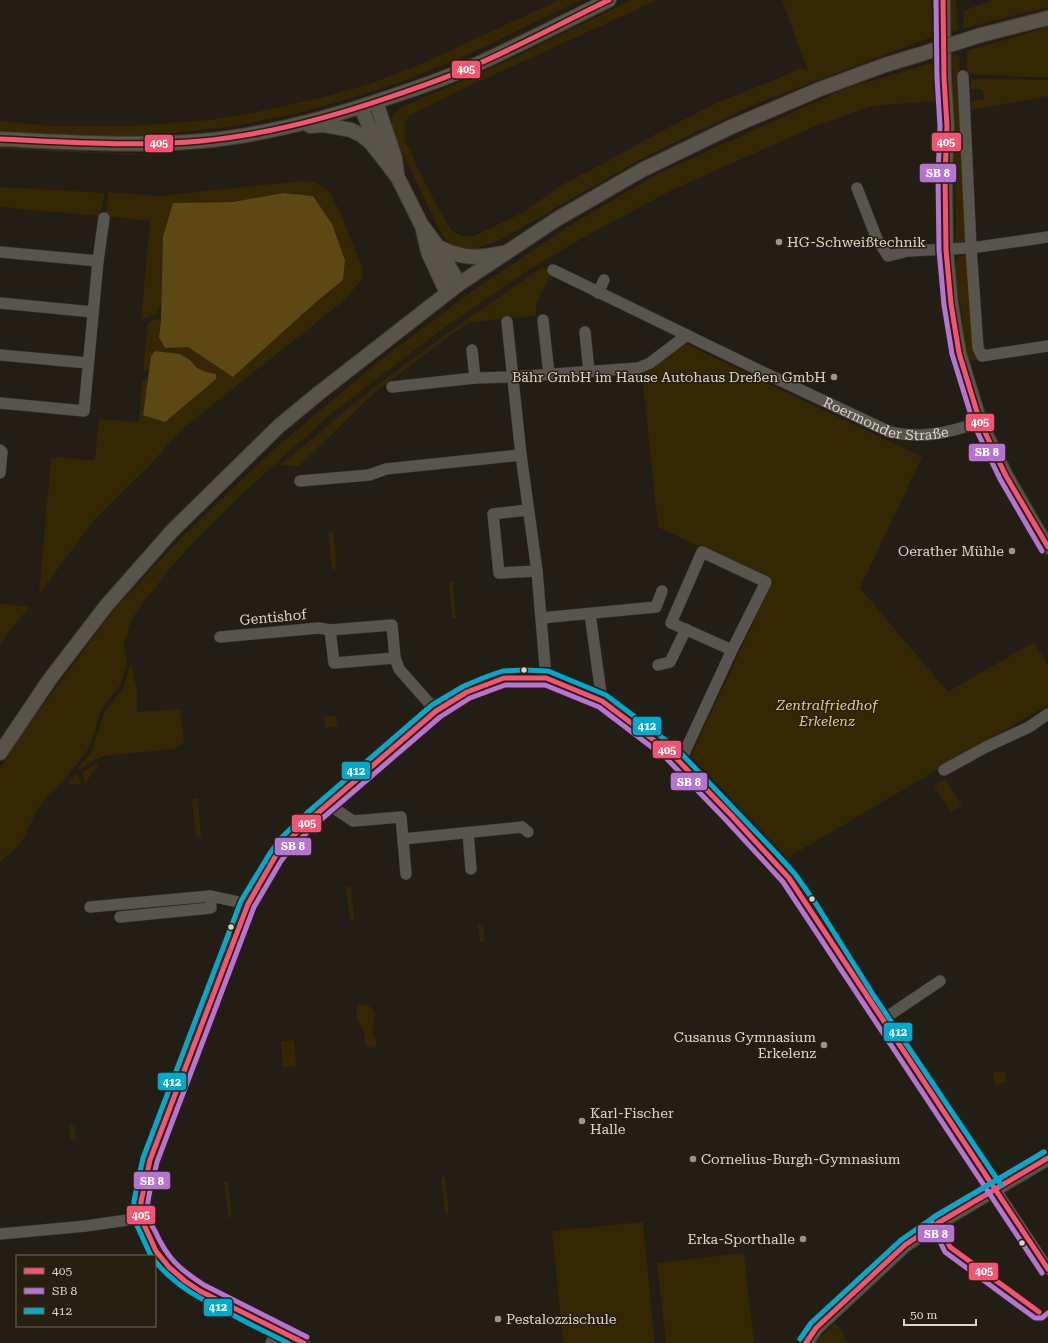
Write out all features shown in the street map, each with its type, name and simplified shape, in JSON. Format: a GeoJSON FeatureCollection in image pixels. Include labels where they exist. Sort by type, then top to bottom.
{"type":"FeatureCollection","features":[{"type":"Feature","properties":{"kind":"main road"},"geometry":{"type":"LineString","coordinates":[[287,128],[361,107],[425,85],[480,63],[609,0]]}},
{"type":"Feature","properties":{"kind":"main road"},"geometry":{"type":"LineString","coordinates":[[943,0],[944,78],[947,126],[945,175],[946,250],[951,304],[959,353],[980,422],[1006,476],[1048,547]]}},
{"type":"Feature","properties":{"kind":"main road"},"geometry":{"type":"LineString","coordinates":[[0,753],[50,679],[96,618],[172,531],[279,426],[459,284],[557,219],[642,170],[731,127],[820,89],[885,65],[918,54],[1048,18]]}},
{"type":"Feature","properties":{"kind":"main road"},"geometry":{"type":"LineString","coordinates":[[376,102],[395,158],[398,178]]}},
{"type":"Feature","properties":{"kind":"main road"},"geometry":{"type":"LineString","coordinates":[[361,107],[382,157]]}},
{"type":"Feature","properties":{"kind":"main road"},"geometry":{"type":"LineString","coordinates":[[0,139],[84,144],[158,143],[201,141],[287,128],[324,125],[351,130],[370,142],[398,178],[421,224],[438,247],[459,284]]}},
{"type":"Feature","properties":{"kind":"main road"},"geometry":{"type":"LineString","coordinates":[[421,224],[428,252],[447,293]]}},
{"type":"Feature","properties":{"kind":"main road"},"geometry":{"type":"LineString","coordinates":[[438,247],[456,254],[470,257],[488,256],[508,252]]}},
{"type":"Feature","properties":{"kind":"main road"},"geometry":{"type":"LineString","coordinates":[[806,1343],[816,1328],[905,1245],[938,1222],[1048,1158]]}},
{"type":"Feature","properties":{"kind":"street"},"geometry":{"type":"LineString","coordinates":[[963,76],[971,248],[978,348],[982,356],[1048,346]]}},
{"type":"Feature","properties":{"kind":"street"},"geometry":{"type":"LineString","coordinates":[[857,188],[877,239],[888,256],[908,251],[971,248],[1048,237]]}},
{"type":"Feature","properties":{"kind":"street"},"geometry":{"type":"LineString","coordinates":[[0,403],[84,411],[98,261],[104,218]]}},
{"type":"Feature","properties":{"kind":"street"},"geometry":{"type":"LineString","coordinates":[[0,252],[98,261]]}},
{"type":"Feature","properties":{"kind":"street","name":"Roermonder Straße"},"geometry":{"type":"LineString","coordinates":[[553,270],[780,381],[890,432],[904,435],[922,436],[960,429],[980,422]]}},
{"type":"Feature","properties":{"kind":"street"},"geometry":{"type":"LineString","coordinates":[[598,293],[604,280]]}},
{"type":"Feature","properties":{"kind":"street"},"geometry":{"type":"LineString","coordinates":[[0,303],[93,312]]}},
{"type":"Feature","properties":{"kind":"street"},"geometry":{"type":"LineString","coordinates":[[543,320],[549,374]]}},
{"type":"Feature","properties":{"kind":"street"},"geometry":{"type":"LineString","coordinates":[[508,322],[512,377],[521,455],[537,572],[546,678]]}},
{"type":"Feature","properties":{"kind":"street"},"geometry":{"type":"LineString","coordinates":[[585,332],[589,372]]}},
{"type":"Feature","properties":{"kind":"street"},"geometry":{"type":"LineString","coordinates":[[392,387],[475,378],[512,377],[638,368],[650,363],[687,335]]}},
{"type":"Feature","properties":{"kind":"street"},"geometry":{"type":"LineString","coordinates":[[472,350],[475,378]]}},
{"type":"Feature","properties":{"kind":"street"},"geometry":{"type":"LineString","coordinates":[[0,355],[88,363]]}},
{"type":"Feature","properties":{"kind":"street"},"geometry":{"type":"LineString","coordinates":[[0,450],[2,452],[0,473]]}},
{"type":"Feature","properties":{"kind":"street"},"geometry":{"type":"LineString","coordinates":[[300,481],[369,475],[386,469],[521,455]]}},
{"type":"Feature","properties":{"kind":"street"},"geometry":{"type":"LineString","coordinates":[[528,510],[493,514],[499,573],[537,572]]}},
{"type":"Feature","properties":{"kind":"street"},"geometry":{"type":"LineString","coordinates":[[680,762],[732,650],[766,582],[702,552],[671,623],[732,650]]}},
{"type":"Feature","properties":{"kind":"street"},"geometry":{"type":"LineString","coordinates":[[541,618],[656,607],[662,591]]}},
{"type":"Feature","properties":{"kind":"street"},"geometry":{"type":"LineString","coordinates":[[590,614],[602,701]]}},
{"type":"Feature","properties":{"kind":"street","name":"Gentishof"},"geometry":{"type":"LineString","coordinates":[[220,638],[319,628],[330,630],[392,625],[395,658],[399,669],[436,711]]}},
{"type":"Feature","properties":{"kind":"street"},"geometry":{"type":"LineString","coordinates":[[658,665],[670,662],[686,629]]}},
{"type":"Feature","properties":{"kind":"street"},"geometry":{"type":"LineString","coordinates":[[330,630],[334,663],[395,658]]}},
{"type":"Feature","properties":{"kind":"street"},"geometry":{"type":"LineString","coordinates":[[304,1343],[200,1291],[185,1281],[169,1267],[156,1251],[141,1218],[141,1202],[150,1160],[248,904],[275,857],[287,842],[328,804],[436,711],[467,692],[504,678],[546,678],[602,701],[671,753],[731,814],[789,878],[1048,1269]]}},
{"type":"Feature","properties":{"kind":"street"},"geometry":{"type":"LineString","coordinates":[[944,770],[986,747],[1029,727],[1048,714]]}},
{"type":"Feature","properties":{"kind":"street"},"geometry":{"type":"LineString","coordinates":[[328,804],[353,821],[401,818],[406,874]]}},
{"type":"Feature","properties":{"kind":"street"},"geometry":{"type":"LineString","coordinates":[[403,839],[522,827],[528,832]]}},
{"type":"Feature","properties":{"kind":"street"},"geometry":{"type":"LineString","coordinates":[[468,833],[471,869]]}},
{"type":"Feature","properties":{"kind":"street"},"geometry":{"type":"LineString","coordinates":[[90,907],[210,896],[248,904]]}},
{"type":"Feature","properties":{"kind":"street"},"geometry":{"type":"LineString","coordinates":[[120,917],[211,908],[210,896]]}},
{"type":"Feature","properties":{"kind":"street"},"geometry":{"type":"LineString","coordinates":[[882,1020],[940,981]]}},
{"type":"Feature","properties":{"kind":"street"},"geometry":{"type":"LineString","coordinates":[[0,1234],[86,1226],[141,1218]]}},
{"type":"Feature","properties":{"kind":"street"},"geometry":{"type":"LineString","coordinates":[[271,1343],[277,1330]]}},
{"type":"Feature","properties":{"kind":"green space"},"geometry":{"type":"Polygon","coordinates":[[[559,0],[581,0],[461,58],[403,81],[302,112],[235,126],[166,134],[152,133],[124,138],[0,133],[0,121],[50,126],[131,126],[210,120],[257,112],[324,97],[370,84],[428,61],[559,0]]]}},
{"type":"Feature","properties":{"kind":"green space"},"geometry":{"type":"Polygon","coordinates":[[[631,0],[658,0],[469,86],[410,115],[405,122],[405,142],[411,151],[415,163],[436,204],[451,230],[461,236],[474,236],[524,212],[560,186],[718,102],[802,68],[808,71],[782,0],[931,0],[932,37],[758,103],[692,134],[636,162],[500,240],[474,249],[457,248],[446,240],[438,227],[392,131],[392,117],[399,109],[409,104],[509,60],[631,0]]]}},
{"type":"Feature","properties":{"kind":"green space"},"geometry":{"type":"Polygon","coordinates":[[[950,0],[956,0],[958,30],[952,32],[950,0]]]}},
{"type":"Feature","properties":{"kind":"green space"},"geometry":{"type":"Polygon","coordinates":[[[993,0],[1048,0],[1048,7],[964,28],[963,11],[993,0]]]}},
{"type":"Feature","properties":{"kind":"green space"},"geometry":{"type":"Polygon","coordinates":[[[1048,27],[1048,77],[967,74],[967,51],[1048,27]]]}},
{"type":"Feature","properties":{"kind":"green space"},"geometry":{"type":"Polygon","coordinates":[[[959,55],[966,241],[963,246],[957,246],[955,239],[956,225],[952,56],[959,55]]]}},
{"type":"Feature","properties":{"kind":"green space"},"geometry":{"type":"Polygon","coordinates":[[[932,63],[936,101],[872,106],[818,125],[670,191],[595,231],[530,269],[441,330],[332,413],[242,494],[196,540],[172,566],[137,611],[130,623],[124,642],[127,664],[121,684],[101,710],[91,744],[85,754],[64,780],[45,798],[35,814],[24,838],[15,849],[0,862],[0,768],[31,721],[112,612],[182,537],[273,450],[378,362],[472,291],[569,226],[655,175],[844,89],[932,63]]]}},
{"type":"Feature","properties":{"kind":"green space"},"geometry":{"type":"Polygon","coordinates":[[[971,79],[1048,80],[1048,96],[970,110],[971,102],[984,99],[983,91],[979,89],[970,89],[971,79]]]}},
{"type":"Feature","properties":{"kind":"green space"},"geometry":{"type":"Polygon","coordinates":[[[0,147],[136,154],[153,156],[0,149],[0,147]]]}},
{"type":"Feature","properties":{"kind":"green space"},"geometry":{"type":"Polygon","coordinates":[[[301,181],[315,182],[329,191],[339,210],[363,269],[362,280],[341,303],[182,429],[147,468],[94,520],[39,594],[51,457],[92,460],[95,458],[99,419],[139,422],[142,381],[148,378],[143,414],[216,374],[197,368],[190,360],[180,354],[155,351],[151,356],[150,369],[143,372],[148,323],[153,320],[161,319],[159,337],[165,348],[188,347],[233,377],[315,303],[343,280],[345,260],[332,224],[313,196],[283,193],[233,202],[173,203],[162,278],[162,304],[156,314],[141,320],[150,221],[106,216],[108,192],[159,196],[301,181]]]}},
{"type":"Feature","properties":{"kind":"green space"},"geometry":{"type":"Polygon","coordinates":[[[0,187],[105,193],[100,216],[0,207],[0,187]]]}},
{"type":"Feature","properties":{"kind":"green space"},"geometry":{"type":"Polygon","coordinates":[[[960,256],[965,256],[967,261],[978,359],[972,361],[968,358],[965,352],[963,320],[956,279],[956,264],[957,259],[960,256]]]}},
{"type":"Feature","properties":{"kind":"green space"},"geometry":{"type":"Polygon","coordinates":[[[543,267],[552,271],[536,305],[536,316],[470,322],[449,336],[372,395],[299,466],[280,465],[359,399],[392,374],[456,327],[543,267]]]}},
{"type":"Feature","properties":{"kind":"green space","name":"Zentralfriedhof Erkelenz"},"geometry":{"type":"Polygon","coordinates":[[[686,344],[922,457],[860,588],[948,692],[1034,642],[1048,665],[1048,705],[787,858],[695,760],[690,757],[773,581],[658,527],[642,374],[686,344]]]}},
{"type":"Feature","properties":{"kind":"green space"},"geometry":{"type":"Polygon","coordinates":[[[333,531],[337,569],[332,569],[328,532],[333,531]]]}},
{"type":"Feature","properties":{"kind":"green space"},"geometry":{"type":"Polygon","coordinates":[[[453,582],[456,618],[452,618],[449,583],[453,582]]]}},
{"type":"Feature","properties":{"kind":"green space"},"geometry":{"type":"Polygon","coordinates":[[[0,604],[29,607],[0,644],[0,604]]]}},
{"type":"Feature","properties":{"kind":"green space"},"geometry":{"type":"Polygon","coordinates":[[[131,664],[137,691],[137,712],[180,709],[184,742],[174,749],[102,756],[79,770],[78,768],[92,750],[104,712],[123,688],[131,664]]]}},
{"type":"Feature","properties":{"kind":"green space"},"geometry":{"type":"Polygon","coordinates":[[[336,715],[337,727],[325,728],[324,717],[336,715]]]}},
{"type":"Feature","properties":{"kind":"green space"},"geometry":{"type":"Polygon","coordinates":[[[98,763],[98,766],[85,783],[82,772],[98,763]]]}},
{"type":"Feature","properties":{"kind":"green space"},"geometry":{"type":"Polygon","coordinates":[[[77,773],[81,784],[69,784],[68,783],[77,773]]]}},
{"type":"Feature","properties":{"kind":"green space"},"geometry":{"type":"Polygon","coordinates":[[[945,779],[962,806],[951,812],[934,786],[945,779]]]}},
{"type":"Feature","properties":{"kind":"green space"},"geometry":{"type":"Polygon","coordinates":[[[198,798],[201,837],[196,837],[192,799],[198,798]]]}},
{"type":"Feature","properties":{"kind":"green space"},"geometry":{"type":"Polygon","coordinates":[[[351,886],[354,921],[350,921],[346,887],[351,886]]]}},
{"type":"Feature","properties":{"kind":"green space"},"geometry":{"type":"Polygon","coordinates":[[[478,925],[483,925],[485,941],[480,942],[478,925]]]}},
{"type":"Feature","properties":{"kind":"green space"},"geometry":{"type":"Polygon","coordinates":[[[363,1004],[369,1006],[376,1014],[373,1028],[373,1035],[377,1042],[375,1048],[370,1047],[365,1043],[364,1032],[357,1020],[356,1011],[358,1005],[363,1004]]]}},
{"type":"Feature","properties":{"kind":"green space"},"geometry":{"type":"Polygon","coordinates":[[[294,1040],[296,1066],[283,1067],[281,1042],[294,1040]]]}},
{"type":"Feature","properties":{"kind":"green space"},"geometry":{"type":"Polygon","coordinates":[[[1005,1071],[1006,1082],[995,1086],[993,1072],[1005,1071]]]}},
{"type":"Feature","properties":{"kind":"green space"},"geometry":{"type":"Polygon","coordinates":[[[69,1125],[75,1125],[76,1139],[70,1140],[69,1125]]]}},
{"type":"Feature","properties":{"kind":"green space"},"geometry":{"type":"Polygon","coordinates":[[[441,1177],[445,1177],[449,1212],[445,1212],[441,1177]]]}},
{"type":"Feature","properties":{"kind":"green space"},"geometry":{"type":"Polygon","coordinates":[[[228,1181],[232,1217],[228,1217],[224,1182],[228,1181]]]}},
{"type":"Feature","properties":{"kind":"green space"},"geometry":{"type":"Polygon","coordinates":[[[643,1222],[655,1343],[563,1343],[552,1231],[643,1222]]]}},
{"type":"Feature","properties":{"kind":"green space"},"geometry":{"type":"Polygon","coordinates":[[[744,1253],[754,1343],[666,1343],[657,1263],[744,1253]]]}},
{"type":"Feature","properties":{"kind":"green space"},"geometry":{"type":"Polygon","coordinates":[[[835,1323],[844,1334],[847,1343],[815,1343],[835,1323]]]}},
{"type":"Feature","properties":{"kind":"shaded area"},"geometry":{"type":"Polygon","coordinates":[[[283,193],[313,196],[332,224],[345,260],[343,280],[315,303],[233,377],[188,347],[165,348],[159,337],[161,321],[163,237],[173,203],[233,202],[283,193]]]}},
{"type":"Feature","properties":{"kind":"shaded area"},"geometry":{"type":"Polygon","coordinates":[[[155,351],[180,354],[190,360],[197,368],[216,374],[216,379],[165,422],[143,415],[151,356],[155,351]]]}},
{"type":"Feature","properties":{"kind":"transit line","name":"405"},"geometry":{"type":"LineString","coordinates":[[0,139],[100,143],[176,143],[248,135],[294,125],[362,106],[450,76],[506,51],[609,0]]}},
{"type":"Feature","properties":{"kind":"transit line"},"geometry":{"type":"LineString","coordinates":[[936,0],[937,78],[940,126],[938,175],[939,250],[944,305],[952,354],[974,425],[1000,479],[1042,551]]}},
{"type":"Feature","properties":{"kind":"transit line","name":"405"},"geometry":{"type":"LineString","coordinates":[[943,0],[944,78],[947,126],[945,175],[946,250],[951,304],[959,353],[980,422],[1006,476],[1048,547]]}},
{"type":"Feature","properties":{"kind":"transit line","name":"412"},"geometry":{"type":"LineString","coordinates":[[151,1255],[134,1219],[134,1201],[143,1158],[241,901],[270,853],[282,837],[307,813],[432,705],[464,686],[503,671],[548,671],[606,695],[676,748],[795,874],[816,904],[874,996],[1001,1185]]}},
{"type":"Feature","properties":{"kind":"transit line","name":"405"},"geometry":{"type":"LineString","coordinates":[[304,1343],[200,1291],[185,1281],[169,1267],[156,1251],[141,1218],[141,1202],[150,1160],[248,904],[275,857],[287,842],[312,818],[436,711],[467,692],[504,678],[546,678],[602,701],[671,753],[789,878],[1048,1269]]}},
{"type":"Feature","properties":{"kind":"transit line"},"geometry":{"type":"LineString","coordinates":[[307,1337],[204,1285],[187,1274],[169,1256],[150,1223],[147,1211],[157,1162],[254,907],[281,861],[292,847],[317,823],[440,717],[470,698],[505,685],[545,685],[599,707],[666,758],[783,882],[1042,1273]]}},
{"type":"Feature","properties":{"kind":"transit line"},"geometry":{"type":"LineString","coordinates":[[1044,1152],[934,1217],[931,1223],[945,1252],[1035,1318],[1042,1318],[1048,1313]]}},
{"type":"Feature","properties":{"kind":"transit line","name":"412"},"geometry":{"type":"LineString","coordinates":[[800,1339],[811,1323],[901,1240],[934,1217],[1044,1152]]}},
{"type":"Feature","properties":{"kind":"transit line","name":"405"},"geometry":{"type":"LineString","coordinates":[[806,1343],[816,1328],[905,1245],[938,1223],[1048,1158]]}},
{"type":"Feature","properties":{"kind":"transit line","name":"405"},"geometry":{"type":"LineString","coordinates":[[938,1223],[950,1247],[1039,1312]]}},
{"type":"Feature","properties":{"kind":"transit line","name":"412"},"geometry":{"type":"LineString","coordinates":[[156,1262],[181,1286],[211,1304],[288,1343]]}},
{"type":"Feature","properties":{"kind":"place","name":"HG-Schweißtechnik"},"geometry":{"type":"Point","coordinates":[779,242]}},
{"type":"Feature","properties":{"kind":"place","name":"Bähr GmbH im Hause Autohaus Dreßen GmbH"},"geometry":{"type":"Point","coordinates":[834,377]}},
{"type":"Feature","properties":{"kind":"place","name":"Oerather Mühle"},"geometry":{"type":"Point","coordinates":[1012,551]}},
{"type":"Feature","properties":{"kind":"place","name":"Cusanus Gymnasium Erkelenz"},"geometry":{"type":"Point","coordinates":[824,1045]}},
{"type":"Feature","properties":{"kind":"place","name":"Karl-Fischer Halle"},"geometry":{"type":"Point","coordinates":[582,1121]}},
{"type":"Feature","properties":{"kind":"place","name":"Cornelius-Burgh-Gymnasium"},"geometry":{"type":"Point","coordinates":[693,1159]}},
{"type":"Feature","properties":{"kind":"place","name":"Erka-Sporthalle"},"geometry":{"type":"Point","coordinates":[803,1239]}},
{"type":"Feature","properties":{"kind":"place","name":"Pestalozzischule"},"geometry":{"type":"Point","coordinates":[498,1319]}}]}
